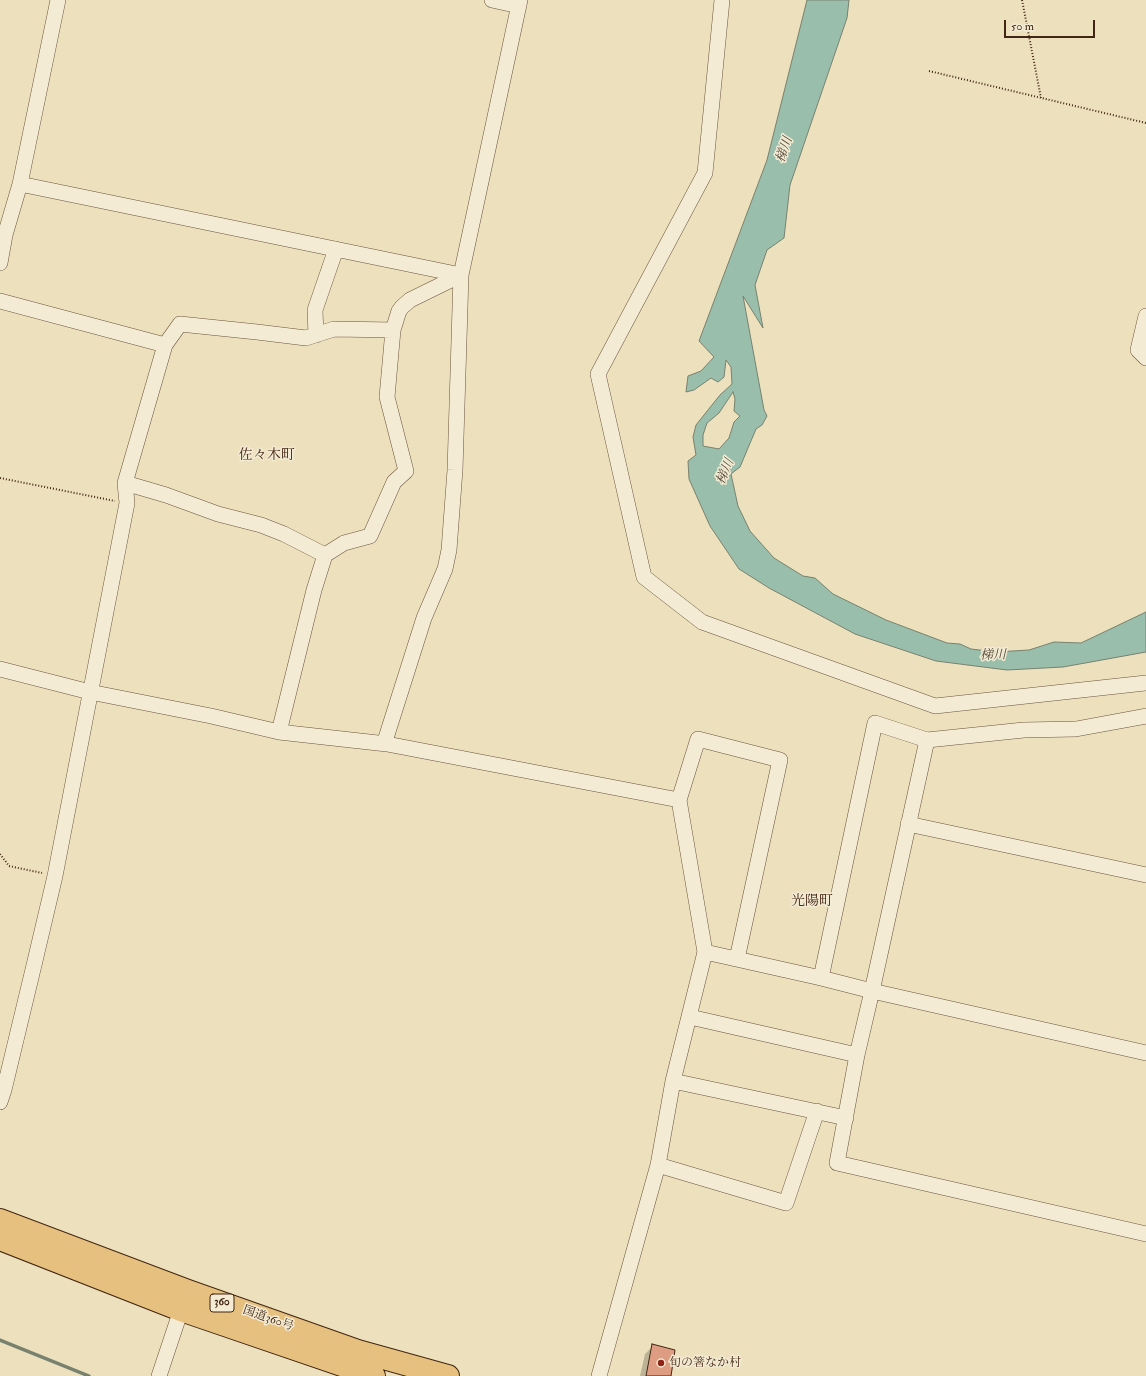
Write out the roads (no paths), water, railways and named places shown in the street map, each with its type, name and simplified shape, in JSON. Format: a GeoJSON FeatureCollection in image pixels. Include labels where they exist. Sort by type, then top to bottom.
{"type":"FeatureCollection","features":[{"type":"Feature","properties":{"kind":"highway","name":"国道360号"},"geometry":{"type":"LineString","coordinates":[[0,1220],[185,1300],[374,1376]]}},
{"type":"Feature","properties":{"kind":"highway","name":"国道360号"},"geometry":{"type":"LineString","coordinates":[[0,1239],[185,1300],[414,1368],[448,1376]]}},
{"type":"Feature","properties":{"kind":"street"},"geometry":{"type":"LineString","coordinates":[[0,263],[3,235],[20,184],[58,0]]}},
{"type":"Feature","properties":{"kind":"street"},"geometry":{"type":"LineString","coordinates":[[387,744],[386,738],[424,618],[445,569],[449,550],[455,470],[461,275],[520,3],[492,0]]}},
{"type":"Feature","properties":{"kind":"street"},"geometry":{"type":"LineString","coordinates":[[722,0],[704,173],[598,374],[644,577],[702,622],[935,706],[1146,683]]}},
{"type":"Feature","properties":{"kind":"street"},"geometry":{"type":"LineString","coordinates":[[20,184],[461,275]]}},
{"type":"Feature","properties":{"kind":"street"},"geometry":{"type":"LineString","coordinates":[[316,335],[315,310],[336,249]]}},
{"type":"Feature","properties":{"kind":"street"},"geometry":{"type":"LineString","coordinates":[[279,732],[312,597],[325,555],[344,543],[370,536],[394,482],[406,471],[387,397],[393,330],[399,311],[406,303],[461,275]]}},
{"type":"Feature","properties":{"kind":"street"},"geometry":{"type":"LineString","coordinates":[[0,301],[165,345]]}},
{"type":"Feature","properties":{"kind":"street"},"geometry":{"type":"LineString","coordinates":[[1146,316],[1138,350],[1146,358]]}},
{"type":"Feature","properties":{"kind":"street"},"geometry":{"type":"LineString","coordinates":[[0,1102],[34,968],[55,876],[127,503],[125,483],[165,345],[180,324],[306,338],[334,329],[393,330]]}},
{"type":"Feature","properties":{"kind":"street"},"geometry":{"type":"LineString","coordinates":[[125,483],[166,495],[218,514],[261,525],[284,534],[325,555]]}},
{"type":"Feature","properties":{"kind":"street"},"geometry":{"type":"LineString","coordinates":[[0,669],[90,692],[211,716],[279,732],[387,744],[679,800]]}},
{"type":"Feature","properties":{"kind":"street"},"geometry":{"type":"LineString","coordinates":[[822,978],[875,723],[928,740],[1024,730],[1076,729],[1146,716]]}},
{"type":"Feature","properties":{"kind":"street"},"geometry":{"type":"LineString","coordinates":[[599,1376],[658,1165],[673,1081],[705,952],[679,800],[698,739],[780,760],[737,959]]}},
{"type":"Feature","properties":{"kind":"street"},"geometry":{"type":"LineString","coordinates":[[928,740],[857,1055],[837,1163],[1146,1234]]}},
{"type":"Feature","properties":{"kind":"street"},"geometry":{"type":"LineString","coordinates":[[908,824],[1146,875]]}},
{"type":"Feature","properties":{"kind":"street"},"geometry":{"type":"LineString","coordinates":[[705,952],[1146,1053]]}},
{"type":"Feature","properties":{"kind":"street"},"geometry":{"type":"LineString","coordinates":[[690,1017],[857,1055]]}},
{"type":"Feature","properties":{"kind":"street"},"geometry":{"type":"LineString","coordinates":[[673,1081],[846,1118]]}},
{"type":"Feature","properties":{"kind":"street"},"geometry":{"type":"LineString","coordinates":[[658,1165],[786,1203],[817,1111]]}},
{"type":"Feature","properties":{"kind":"street"},"geometry":{"type":"LineString","coordinates":[[159,1376],[185,1300]]}},
{"type":"Feature","properties":{"kind":"water","name":"梯川"},"geometry":{"type":"Polygon","coordinates":[[[807,0],[849,0],[847,18],[790,185],[784,238],[767,250],[755,285],[763,328],[743,296],[764,410],[767,416],[762,425],[756,429],[740,467],[731,474],[738,506],[750,531],[774,558],[803,576],[815,578],[833,594],[886,620],[947,643],[960,644],[971,649],[996,652],[1029,650],[1054,642],[1081,643],[1146,612],[1146,652],[1063,667],[1007,670],[936,661],[855,634],[769,588],[739,569],[710,526],[689,479],[688,461],[696,455],[693,437],[696,425],[720,395],[732,384],[731,367],[726,360],[724,377],[718,382],[711,378],[694,390],[686,392],[688,376],[701,371],[714,357],[699,341],[767,160],[807,0]],[[733,392],[719,413],[707,423],[703,435],[703,446],[719,449],[729,438],[734,422],[740,416],[734,411],[735,399],[733,392]]]}},
{"type":"Feature","properties":{"kind":"waterway"},"geometry":{"type":"LineString","coordinates":[[0,1340],[89,1376]]}},
{"type":"Feature","properties":{"kind":"place","name":"旬の箸なか村"},"geometry":{"type":"Point","coordinates":[661,1363]}},
{"type":"Feature","properties":{"kind":"district","name":"佐々木町"},"geometry":{"type":"Point","coordinates":[267,456]}},
{"type":"Feature","properties":{"kind":"district","name":"光陽町"},"geometry":{"type":"Point","coordinates":[812,902]}}]}
